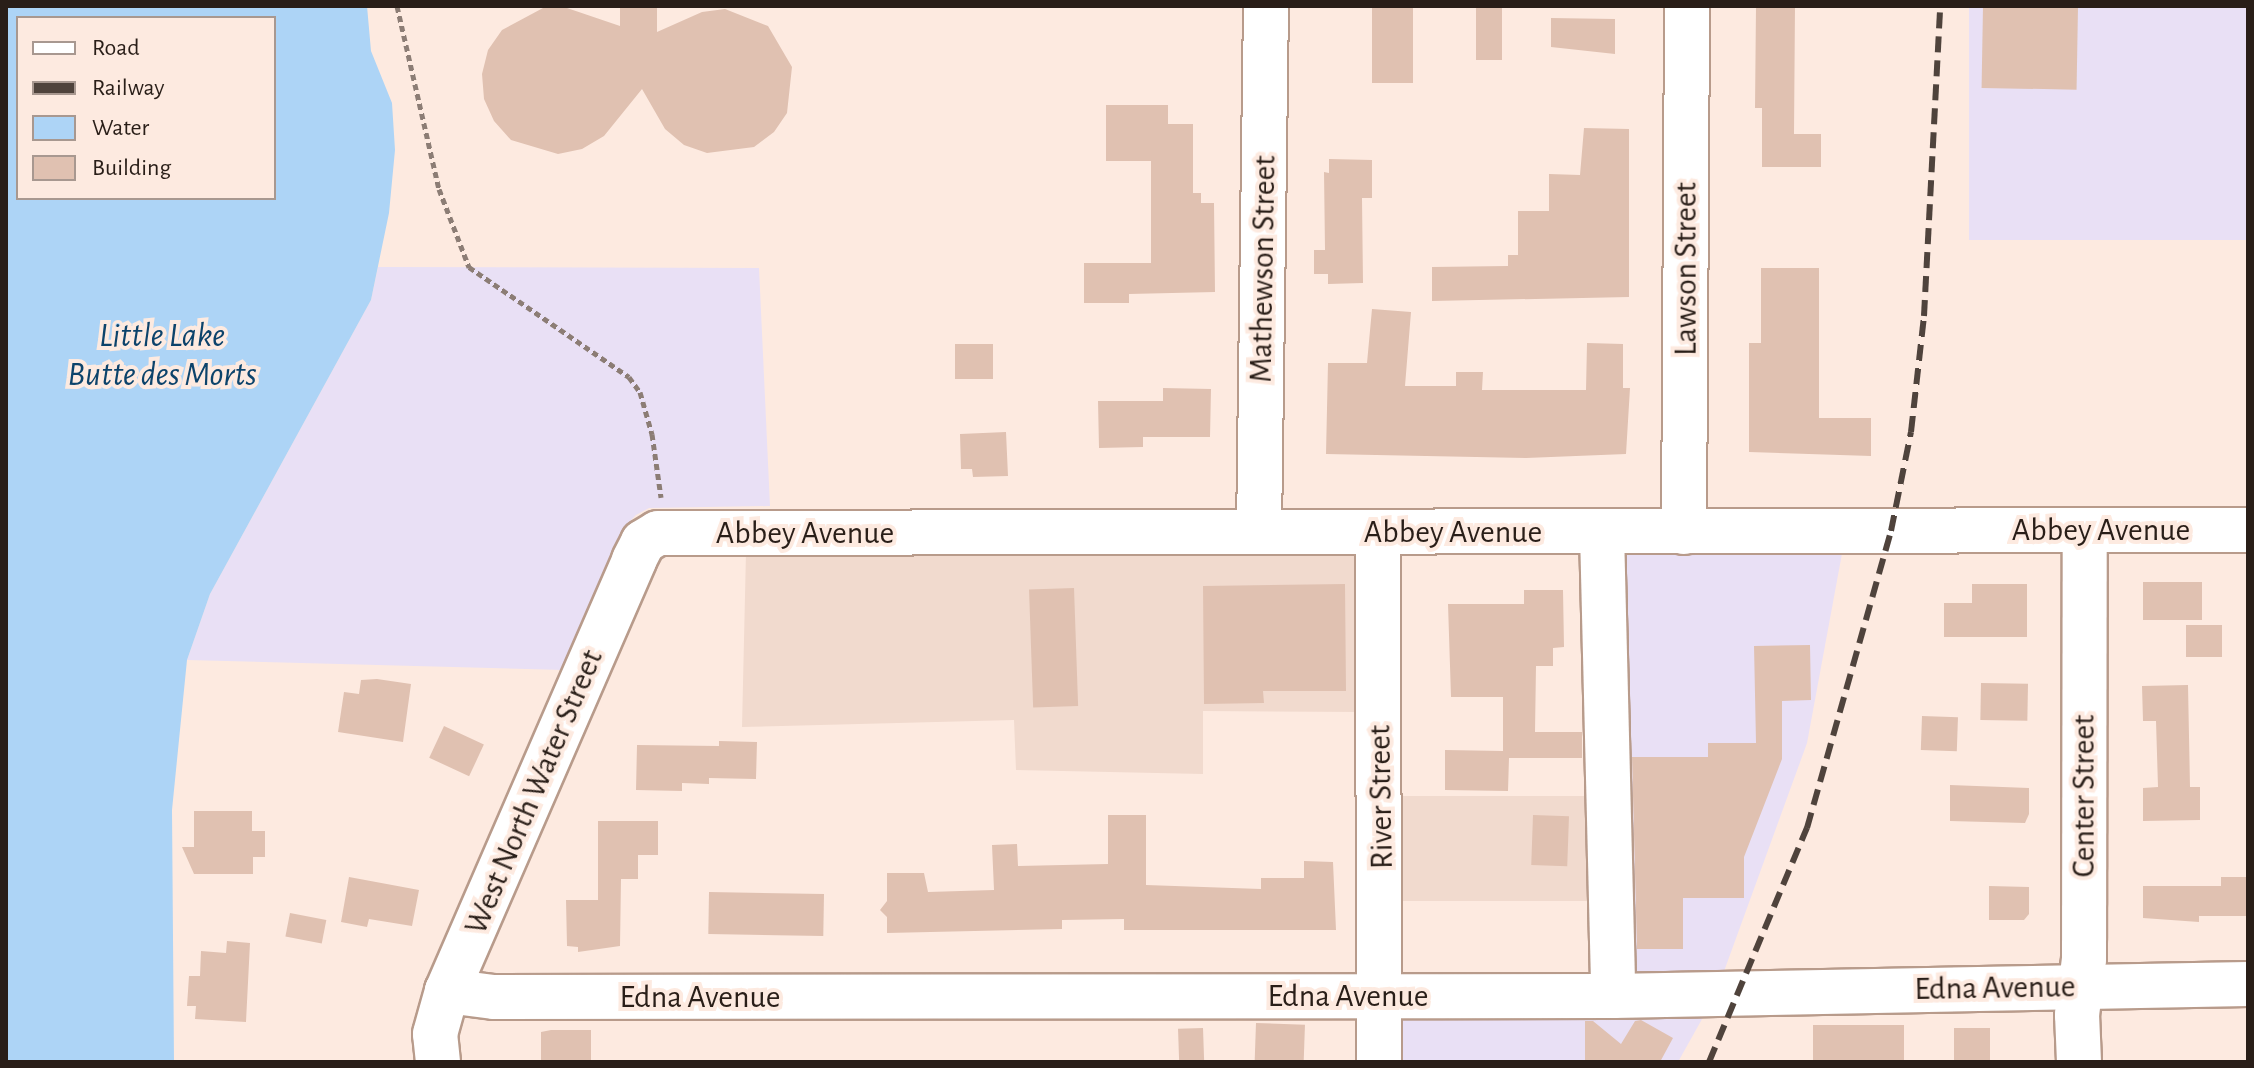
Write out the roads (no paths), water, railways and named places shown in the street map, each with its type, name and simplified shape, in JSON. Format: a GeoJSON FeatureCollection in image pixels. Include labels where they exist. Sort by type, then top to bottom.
{"type":"FeatureCollection","features":[{"type":"Feature","properties":{"kind":"street","name":"Mathewson Street"},"geometry":{"type":"LineString","coordinates":[[1259,532],[1266,6]]}},
{"type":"Feature","properties":{"kind":"street","name":"Lawson Street"},"geometry":{"type":"LineString","coordinates":[[1684,532],[1687,6]]}},
{"type":"Feature","properties":{"kind":"street","name":"Center Street"},"geometry":{"type":"LineString","coordinates":[[2079,1062],[2085,530]]}},
{"type":"Feature","properties":{"kind":"street","name":"Abbey Avenue"},"geometry":{"type":"LineString","coordinates":[[658,533],[2248,530]]}},
{"type":"Feature","properties":{"kind":"street","name":"River Street"},"geometry":{"type":"LineString","coordinates":[[1378,532],[1379,1062]]}},
{"type":"Feature","properties":{"kind":"street"},"geometry":{"type":"LineString","coordinates":[[1602,532],[1613,996]]}},
{"type":"Feature","properties":{"kind":"street","name":"West North Water Street"},"geometry":{"type":"LineString","coordinates":[[438,1062],[435,1034],[447,991],[634,560],[643,542],[658,533]]}},
{"type":"Feature","properties":{"kind":"street","name":"Edna Avenue"},"geometry":{"type":"LineString","coordinates":[[447,991],[494,997],[1613,996],[2248,984]]}},
{"type":"Feature","properties":{"kind":"water","name":"Little Lake Butte des Morts"},"geometry":{"type":"Polygon","coordinates":[[[6,6],[367,6],[371,51],[392,103],[395,150],[389,213],[371,300],[210,594],[187,660],[172,810],[174,1062],[6,1062],[6,6]]]}},
{"type":"Feature","properties":{"kind":"railway"},"geometry":{"type":"LineString","coordinates":[[1709,1062],[1807,828],[1891,531],[1911,432],[1924,316],[1940,6]]}}]}
